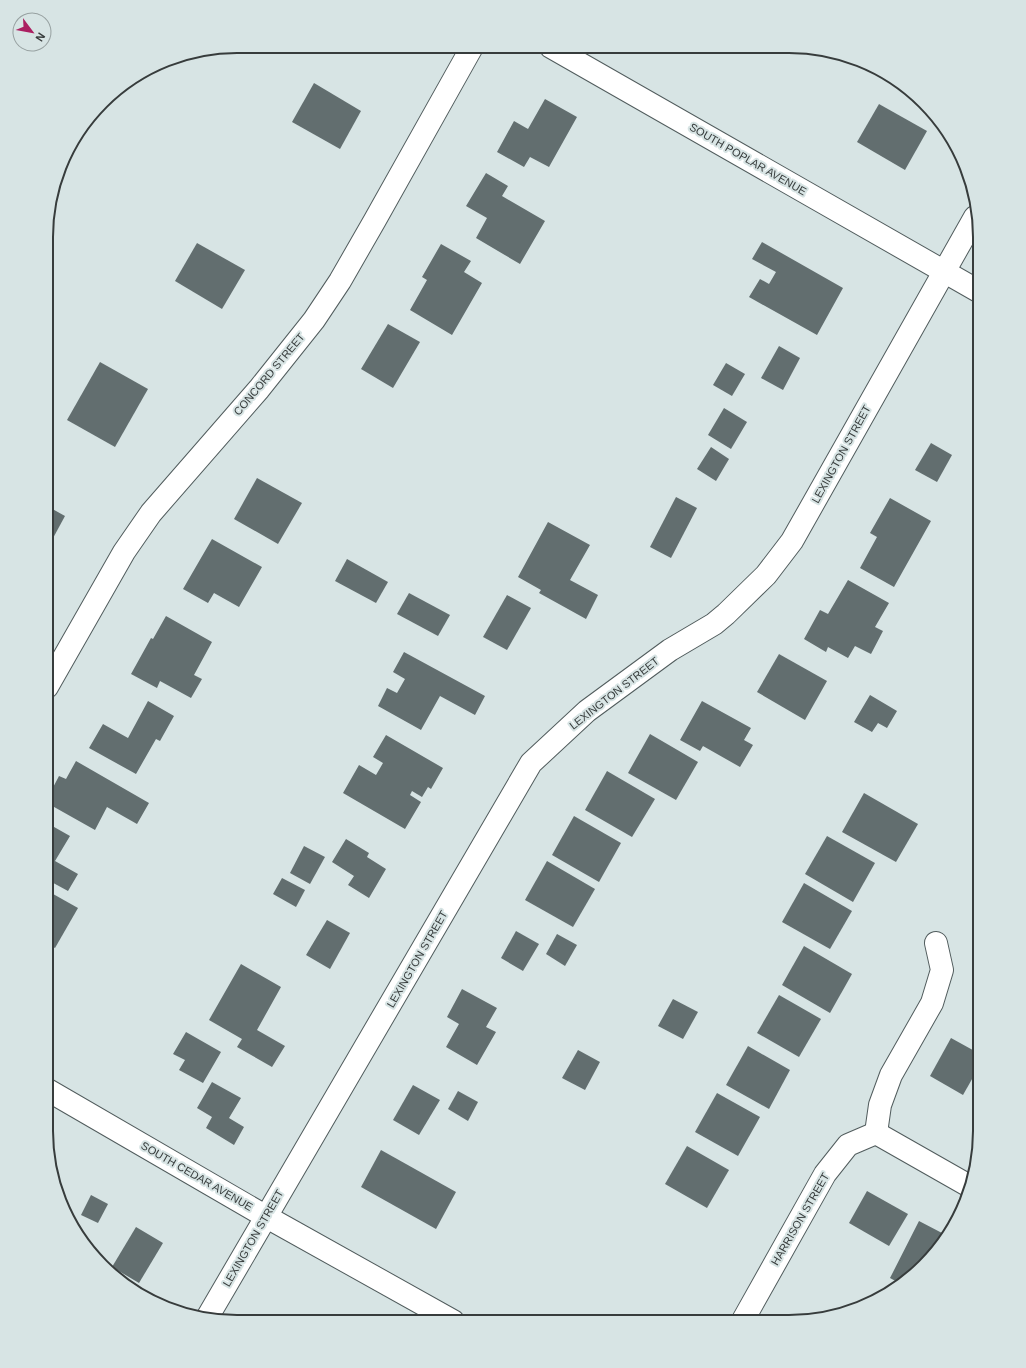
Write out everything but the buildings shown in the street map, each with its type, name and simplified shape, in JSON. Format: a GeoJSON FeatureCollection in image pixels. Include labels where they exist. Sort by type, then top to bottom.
{"type":"FeatureCollection","features":[{"type":"Feature","properties":{"kind":"street","name":"CONCORD STREET"},"geometry":{"type":"LineString","coordinates":[[53,677],[124,552],[151,513],[259,389],[314,320],[340,281],[469,53]]}},
{"type":"Feature","properties":{"kind":"street","name":"SOUTH POPLAR AVENUE"},"geometry":{"type":"LineString","coordinates":[[562,53],[973,288]]}},
{"type":"Feature","properties":{"kind":"street","name":"LEXINGTON STREET"},"geometry":{"type":"LineString","coordinates":[[210,1313],[265,1216],[398,993],[530,763],[587,711],[670,650],[714,624],[732,609],[766,575],[792,541],[972,222]]}},
{"type":"Feature","properties":{"kind":"street"},"geometry":{"type":"LineString","coordinates":[[936,943],[942,970],[932,1004],[891,1075],[880,1105],[876,1133],[965,1184]]}},
{"type":"Feature","properties":{"kind":"street","name":"SOUTH CEDAR AVENUE"},"geometry":{"type":"LineString","coordinates":[[53,1093],[265,1216],[442,1315]]}},
{"type":"Feature","properties":{"kind":"street","name":"HARRISON STREET"},"geometry":{"type":"LineString","coordinates":[[746,1315],[824,1174],[848,1145],[876,1133]]}}]}
